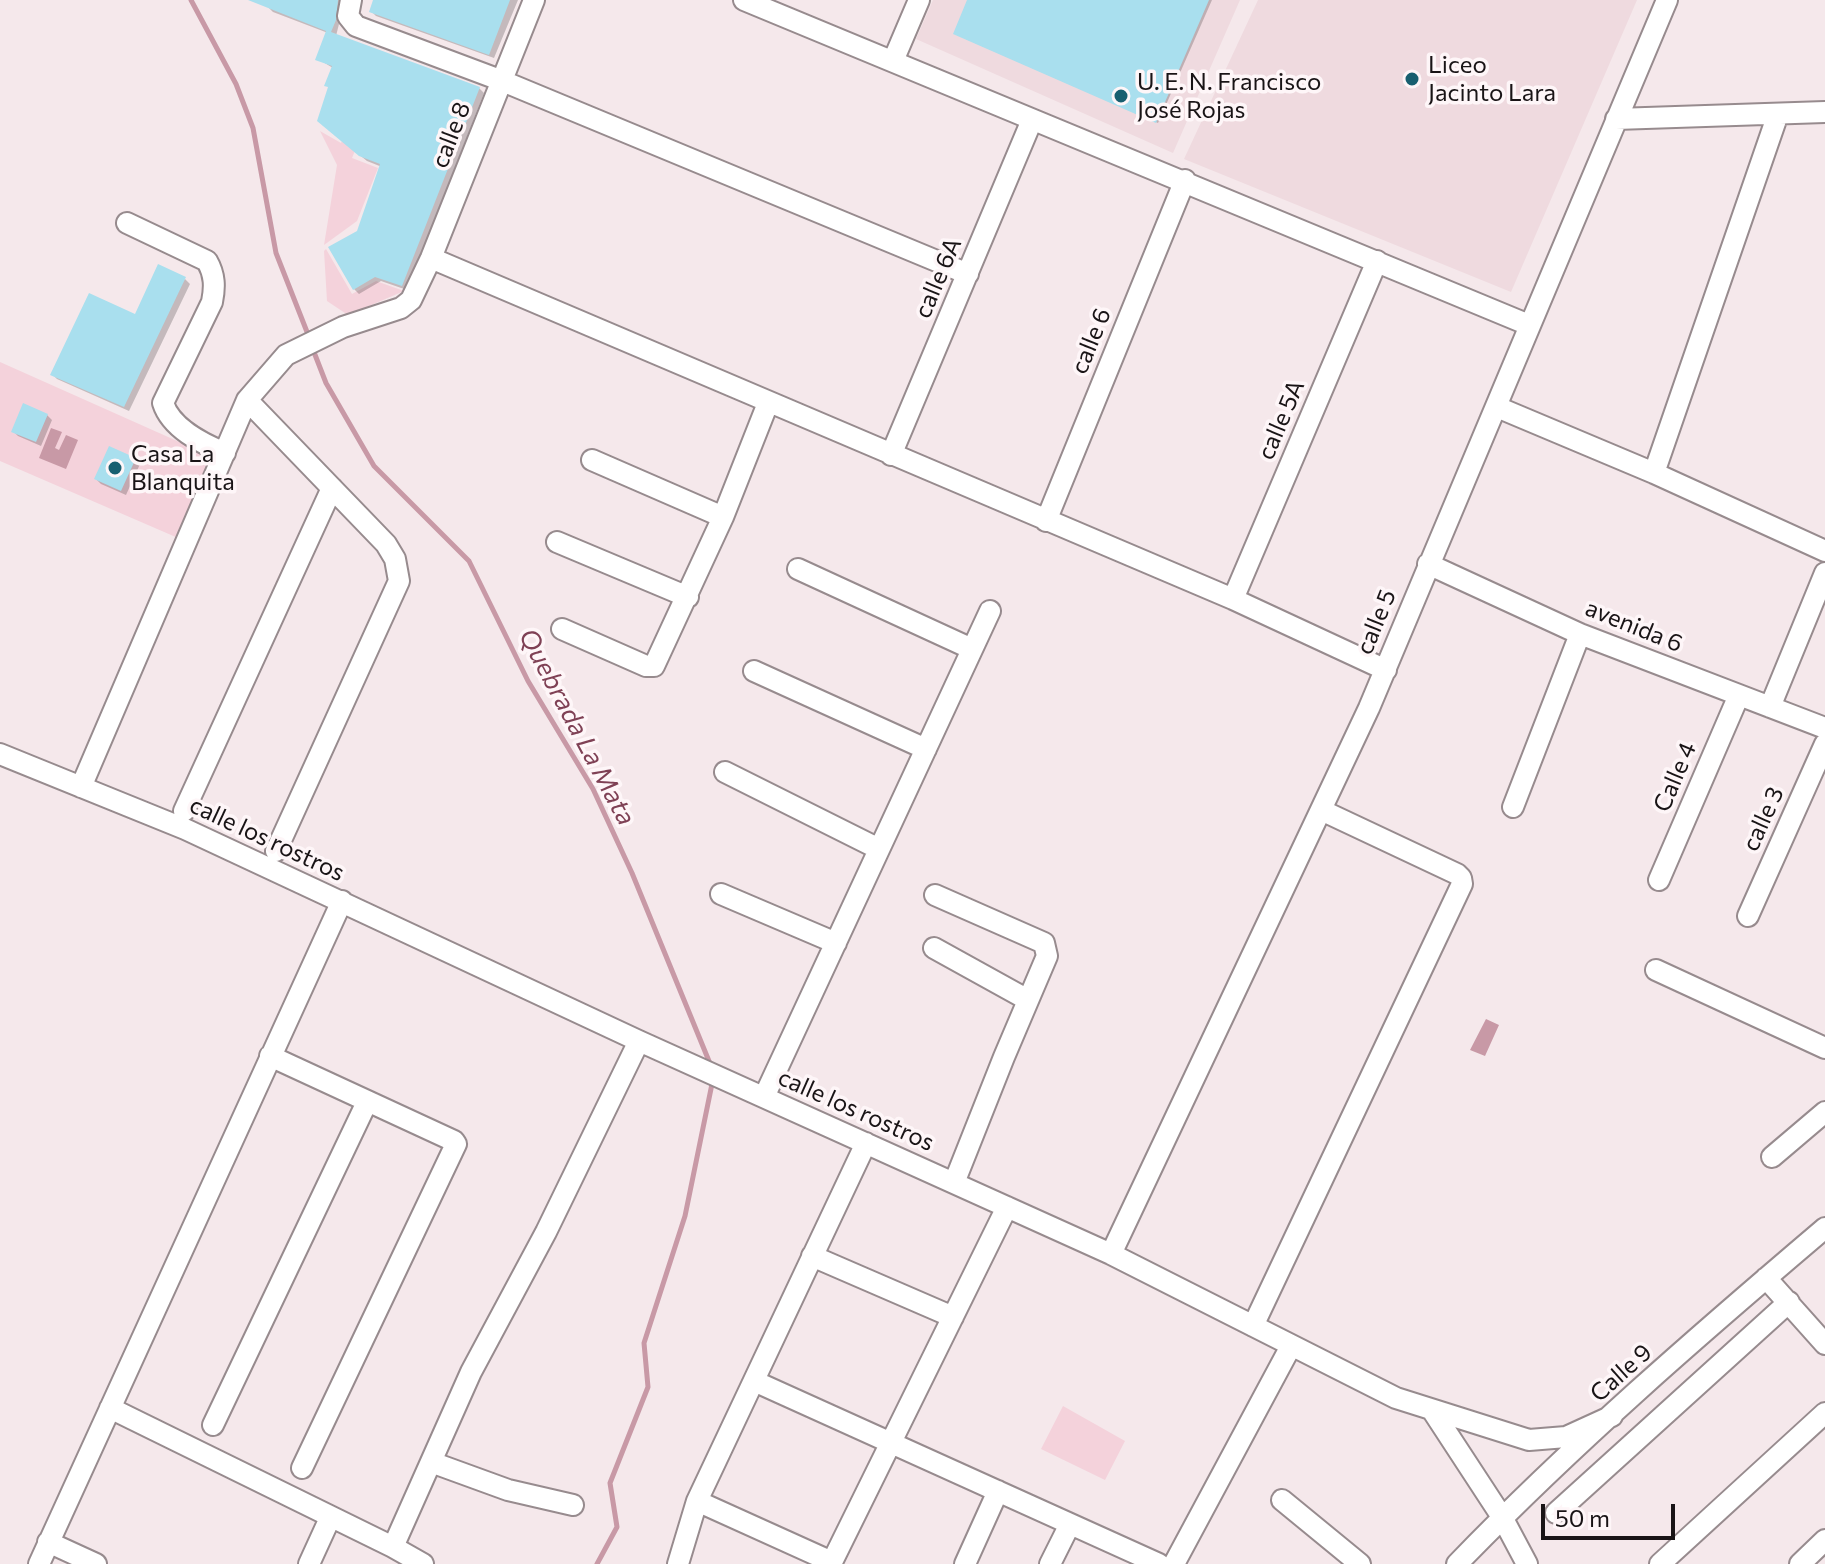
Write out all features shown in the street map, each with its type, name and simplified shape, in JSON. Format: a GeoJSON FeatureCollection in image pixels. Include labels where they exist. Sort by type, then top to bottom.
{"type":"FeatureCollection","features":[{"type":"Feature","properties":{"kind":"street","name":"calle 8"},"geometry":{"type":"LineString","coordinates":[[247,400],[286,355],[343,327],[401,308],[411,300],[431,258],[534,0]]}},
{"type":"Feature","properties":{"kind":"street"},"geometry":{"type":"LineString","coordinates":[[744,0],[1529,325]]}},
{"type":"Feature","properties":{"kind":"street"},"geometry":{"type":"LineString","coordinates":[[893,61],[919,0]]}},
{"type":"Feature","properties":{"kind":"street","name":"calle 5"},"geometry":{"type":"LineString","coordinates":[[1111,1254],[1386,670],[1667,0]]}},
{"type":"Feature","properties":{"kind":"street"},"geometry":{"type":"LineString","coordinates":[[350,3],[348,16],[356,26],[500,80],[968,274]]}},
{"type":"Feature","properties":{"kind":"street"},"geometry":{"type":"LineString","coordinates":[[1616,119],[1825,112]]}},
{"type":"Feature","properties":{"kind":"street"},"geometry":{"type":"LineString","coordinates":[[1654,473],[1778,114]]}},
{"type":"Feature","properties":{"kind":"street","name":"calle 6A"},"geometry":{"type":"LineString","coordinates":[[891,455],[1032,120]]}},
{"type":"Feature","properties":{"kind":"street","name":"calle 6"},"geometry":{"type":"LineString","coordinates":[[1046,521],[1185,180]]}},
{"type":"Feature","properties":{"kind":"street"},"geometry":{"type":"LineString","coordinates":[[127,223],[207,261],[211,269],[215,285],[212,302],[163,403],[166,413],[181,428],[225,453]]}},
{"type":"Feature","properties":{"kind":"street"},"geometry":{"type":"LineString","coordinates":[[431,258],[1233,599],[1386,670]]}},
{"type":"Feature","properties":{"kind":"street","name":"calle 5A"},"geometry":{"type":"LineString","coordinates":[[1233,599],[1377,261]]}},
{"type":"Feature","properties":{"kind":"street"},"geometry":{"type":"LineString","coordinates":[[81,787],[247,400],[386,544],[395,559],[399,581],[276,851]]}},
{"type":"Feature","properties":{"kind":"street"},"geometry":{"type":"LineString","coordinates":[[562,629],[646,666],[654,666],[723,517],[768,403]]}},
{"type":"Feature","properties":{"kind":"street"},"geometry":{"type":"LineString","coordinates":[[1497,407],[1654,473],[1825,551]]}},
{"type":"Feature","properties":{"kind":"street"},"geometry":{"type":"LineString","coordinates":[[592,460],[723,517]]}},
{"type":"Feature","properties":{"kind":"street"},"geometry":{"type":"LineString","coordinates":[[184,811],[332,488]]}},
{"type":"Feature","properties":{"kind":"street"},"geometry":{"type":"LineString","coordinates":[[557,542],[688,597]]}},
{"type":"Feature","properties":{"kind":"street","name":"avenida 6"},"geometry":{"type":"LineString","coordinates":[[1428,564],[1580,634],[1825,728]]}},
{"type":"Feature","properties":{"kind":"street"},"geometry":{"type":"LineString","coordinates":[[798,569],[972,649]]}},
{"type":"Feature","properties":{"kind":"street"},"geometry":{"type":"LineString","coordinates":[[1770,707],[1825,573]]}},
{"type":"Feature","properties":{"kind":"street"},"geometry":{"type":"LineString","coordinates":[[764,1097],[990,611]]}},
{"type":"Feature","properties":{"kind":"street"},"geometry":{"type":"LineString","coordinates":[[1513,807],[1580,634]]}},
{"type":"Feature","properties":{"kind":"street"},"geometry":{"type":"LineString","coordinates":[[754,671],[926,749]]}},
{"type":"Feature","properties":{"kind":"street","name":"Calle 4"},"geometry":{"type":"LineString","coordinates":[[1659,880],[1739,695]]}},
{"type":"Feature","properties":{"kind":"street","name":"calle 3"},"geometry":{"type":"LineString","coordinates":[[1748,916],[1825,744]]}},
{"type":"Feature","properties":{"kind":"street","name":"calle los rostros"},"geometry":{"type":"LineString","coordinates":[[0,754],[185,829],[639,1041],[1111,1254],[1396,1398],[1529,1440],[1566,1437],[1612,1416]]}},
{"type":"Feature","properties":{"kind":"street"},"geometry":{"type":"LineString","coordinates":[[725,772],[879,849]]}},
{"type":"Feature","properties":{"kind":"street"},"geometry":{"type":"LineString","coordinates":[[1253,1326],[1462,884],[1457,874],[1321,810]]}},
{"type":"Feature","properties":{"kind":"street"},"geometry":{"type":"LineString","coordinates":[[721,894],[836,943]]}},
{"type":"Feature","properties":{"kind":"street"},"geometry":{"type":"LineString","coordinates":[[935,895],[1044,943],[1047,956],[954,1183]]}},
{"type":"Feature","properties":{"kind":"street"},"geometry":{"type":"LineString","coordinates":[[39,1564],[342,901]]}},
{"type":"Feature","properties":{"kind":"street"},"geometry":{"type":"LineString","coordinates":[[934,948],[1028,1000]]}},
{"type":"Feature","properties":{"kind":"street"},"geometry":{"type":"LineString","coordinates":[[1656,970],[1825,1048]]}},
{"type":"Feature","properties":{"kind":"street"},"geometry":{"type":"LineString","coordinates":[[393,1547],[471,1372],[546,1232],[639,1041]]}},
{"type":"Feature","properties":{"kind":"street"},"geometry":{"type":"LineString","coordinates":[[270,1056],[456,1144],[302,1468]]}},
{"type":"Feature","properties":{"kind":"street"},"geometry":{"type":"LineString","coordinates":[[213,1425],[367,1102]]}},
{"type":"Feature","properties":{"kind":"street"},"geometry":{"type":"LineString","coordinates":[[1772,1157],[1825,1112]]}},
{"type":"Feature","properties":{"kind":"street"},"geometry":{"type":"LineString","coordinates":[[678,1564],[697,1501],[866,1143]]}},
{"type":"Feature","properties":{"kind":"street"},"geometry":{"type":"LineString","coordinates":[[697,1501],[832,1563],[1007,1207]]}},
{"type":"Feature","properties":{"kind":"street","name":"Calle 9"},"geometry":{"type":"LineString","coordinates":[[1457,1564],[1502,1517],[1612,1416],[1825,1228]]}},
{"type":"Feature","properties":{"kind":"street"},"geometry":{"type":"LineString","coordinates":[[812,1256],[953,1317]]}},
{"type":"Feature","properties":{"kind":"street"},"geometry":{"type":"LineString","coordinates":[[1766,1278],[1825,1344]]}},
{"type":"Feature","properties":{"kind":"street"},"geometry":{"type":"LineString","coordinates":[[1556,1513],[1789,1302]]}},
{"type":"Feature","properties":{"kind":"street"},"geometry":{"type":"LineString","coordinates":[[1174,1564],[1291,1346]]}},
{"type":"Feature","properties":{"kind":"street"},"geometry":{"type":"LineString","coordinates":[[754,1381],[1159,1564]]}},
{"type":"Feature","properties":{"kind":"street"},"geometry":{"type":"LineString","coordinates":[[110,1408],[423,1564]]}},
{"type":"Feature","properties":{"kind":"street"},"geometry":{"type":"LineString","coordinates":[[1432,1410],[1502,1517],[1527,1564]]}},
{"type":"Feature","properties":{"kind":"street"},"geometry":{"type":"LineString","coordinates":[[1660,1564],[1825,1413]]}},
{"type":"Feature","properties":{"kind":"street"},"geometry":{"type":"LineString","coordinates":[[431,1462],[508,1490],[573,1505]]}},
{"type":"Feature","properties":{"kind":"street"},"geometry":{"type":"LineString","coordinates":[[965,1564],[998,1491]]}},
{"type":"Feature","properties":{"kind":"street"},"geometry":{"type":"LineString","coordinates":[[1282,1500],[1360,1564]]}},
{"type":"Feature","properties":{"kind":"street"},"geometry":{"type":"LineString","coordinates":[[309,1564],[330,1518]]}},
{"type":"Feature","properties":{"kind":"street"},"geometry":{"type":"LineString","coordinates":[[1050,1564],[1070,1524]]}},
{"type":"Feature","properties":{"kind":"street"},"geometry":{"type":"LineString","coordinates":[[1800,1564],[1825,1540]]}},
{"type":"Feature","properties":{"kind":"street"},"geometry":{"type":"LineString","coordinates":[[48,1542],[96,1564]]}},
{"type":"Feature","properties":{"kind":"shaded area","name":"U. E. N. Francisco José Rojas"},"geometry":{"type":"Polygon","coordinates":[[[933,0],[1240,0],[1173,153],[916,39],[933,0]]]}},
{"type":"Feature","properties":{"kind":"shaded area","name":"Liceo Jacinto Lara"},"geometry":{"type":"Polygon","coordinates":[[[1258,0],[1637,0],[1511,292],[1184,159],[1258,0]]]}},
{"type":"Feature","properties":{"kind":"shaded area"},"geometry":{"type":"Polygon","coordinates":[[[356,108],[370,114],[352,158],[378,168],[357,221],[324,245],[337,165],[320,131],[341,143],[356,108]]]}},
{"type":"Feature","properties":{"kind":"shaded area"},"geometry":{"type":"Polygon","coordinates":[[[326,249],[352,294],[376,281],[404,291],[348,315],[327,301],[326,249]]]}},
{"type":"Feature","properties":{"kind":"shaded area"},"geometry":{"type":"Polygon","coordinates":[[[0,362],[213,457],[178,538],[0,461],[0,362]]]}},
{"type":"Feature","properties":{"kind":"shaded area"},"geometry":{"type":"Polygon","coordinates":[[[51,428],[62,432],[55,448],[59,450],[66,435],[78,440],[66,469],[39,458],[51,428]]]}},
{"type":"Feature","properties":{"kind":"shaded area"},"geometry":{"type":"Polygon","coordinates":[[[1486,1019],[1499,1025],[1485,1056],[1470,1050],[1486,1019]]]}},
{"type":"Feature","properties":{"kind":"shaded area"},"geometry":{"type":"Polygon","coordinates":[[[1063,1406],[1125,1441],[1105,1480],[1041,1449],[1063,1406]]]}},
{"type":"Feature","properties":{"kind":"building"},"geometry":{"type":"Polygon","coordinates":[[[248,0],[338,0],[331,32],[480,87],[402,286],[375,277],[353,290],[328,247],[357,231],[380,164],[359,156],[317,121],[328,87],[324,86],[332,66],[315,60],[326,31],[248,0]]]}},
{"type":"Feature","properties":{"kind":"building"},"geometry":{"type":"Polygon","coordinates":[[[373,0],[510,0],[489,55],[369,12],[373,0]]]}},
{"type":"Feature","properties":{"kind":"building","name":"U. E. N. Francisco José Rojas"},"geometry":{"type":"Polygon","coordinates":[[[967,0],[1209,0],[1156,123],[953,34],[967,0]]]}},
{"type":"Feature","properties":{"kind":"building"},"geometry":{"type":"Polygon","coordinates":[[[158,264],[186,277],[124,407],[50,375],[89,293],[135,314],[158,264]]]}},
{"type":"Feature","properties":{"kind":"building"},"geometry":{"type":"Polygon","coordinates":[[[23,403],[48,414],[36,442],[11,432],[23,403]]]}},
{"type":"Feature","properties":{"kind":"building","name":"Casa La Blanquita"},"geometry":{"type":"Polygon","coordinates":[[[109,446],[136,458],[121,491],[94,479],[109,446]]]}},
{"type":"Feature","properties":{"kind":"waterway","name":"Quebrada La Mata"},"geometry":{"type":"LineString","coordinates":[[191,0],[236,84],[253,128],[276,253],[309,337]]}},
{"type":"Feature","properties":{"kind":"waterway","name":"Quebrada La Mata"},"geometry":{"type":"LineString","coordinates":[[312,347],[326,383],[374,466],[469,561],[528,681],[593,789],[632,873],[711,1066]]}},
{"type":"Feature","properties":{"kind":"waterway","name":"Quebrada La Mata"},"geometry":{"type":"LineString","coordinates":[[597,1564],[617,1527],[610,1483],[648,1387],[644,1343],[685,1216],[713,1079]]}},
{"type":"Feature","properties":{"kind":"place","name":"Liceo Jacinto Lara"},"geometry":{"type":"Point","coordinates":[1412,79]}},
{"type":"Feature","properties":{"kind":"place","name":"U. E. N. Francisco José Rojas"},"geometry":{"type":"Point","coordinates":[1121,96]}},
{"type":"Feature","properties":{"kind":"place","name":"Casa La Blanquita"},"geometry":{"type":"Point","coordinates":[115,468]}}]}
